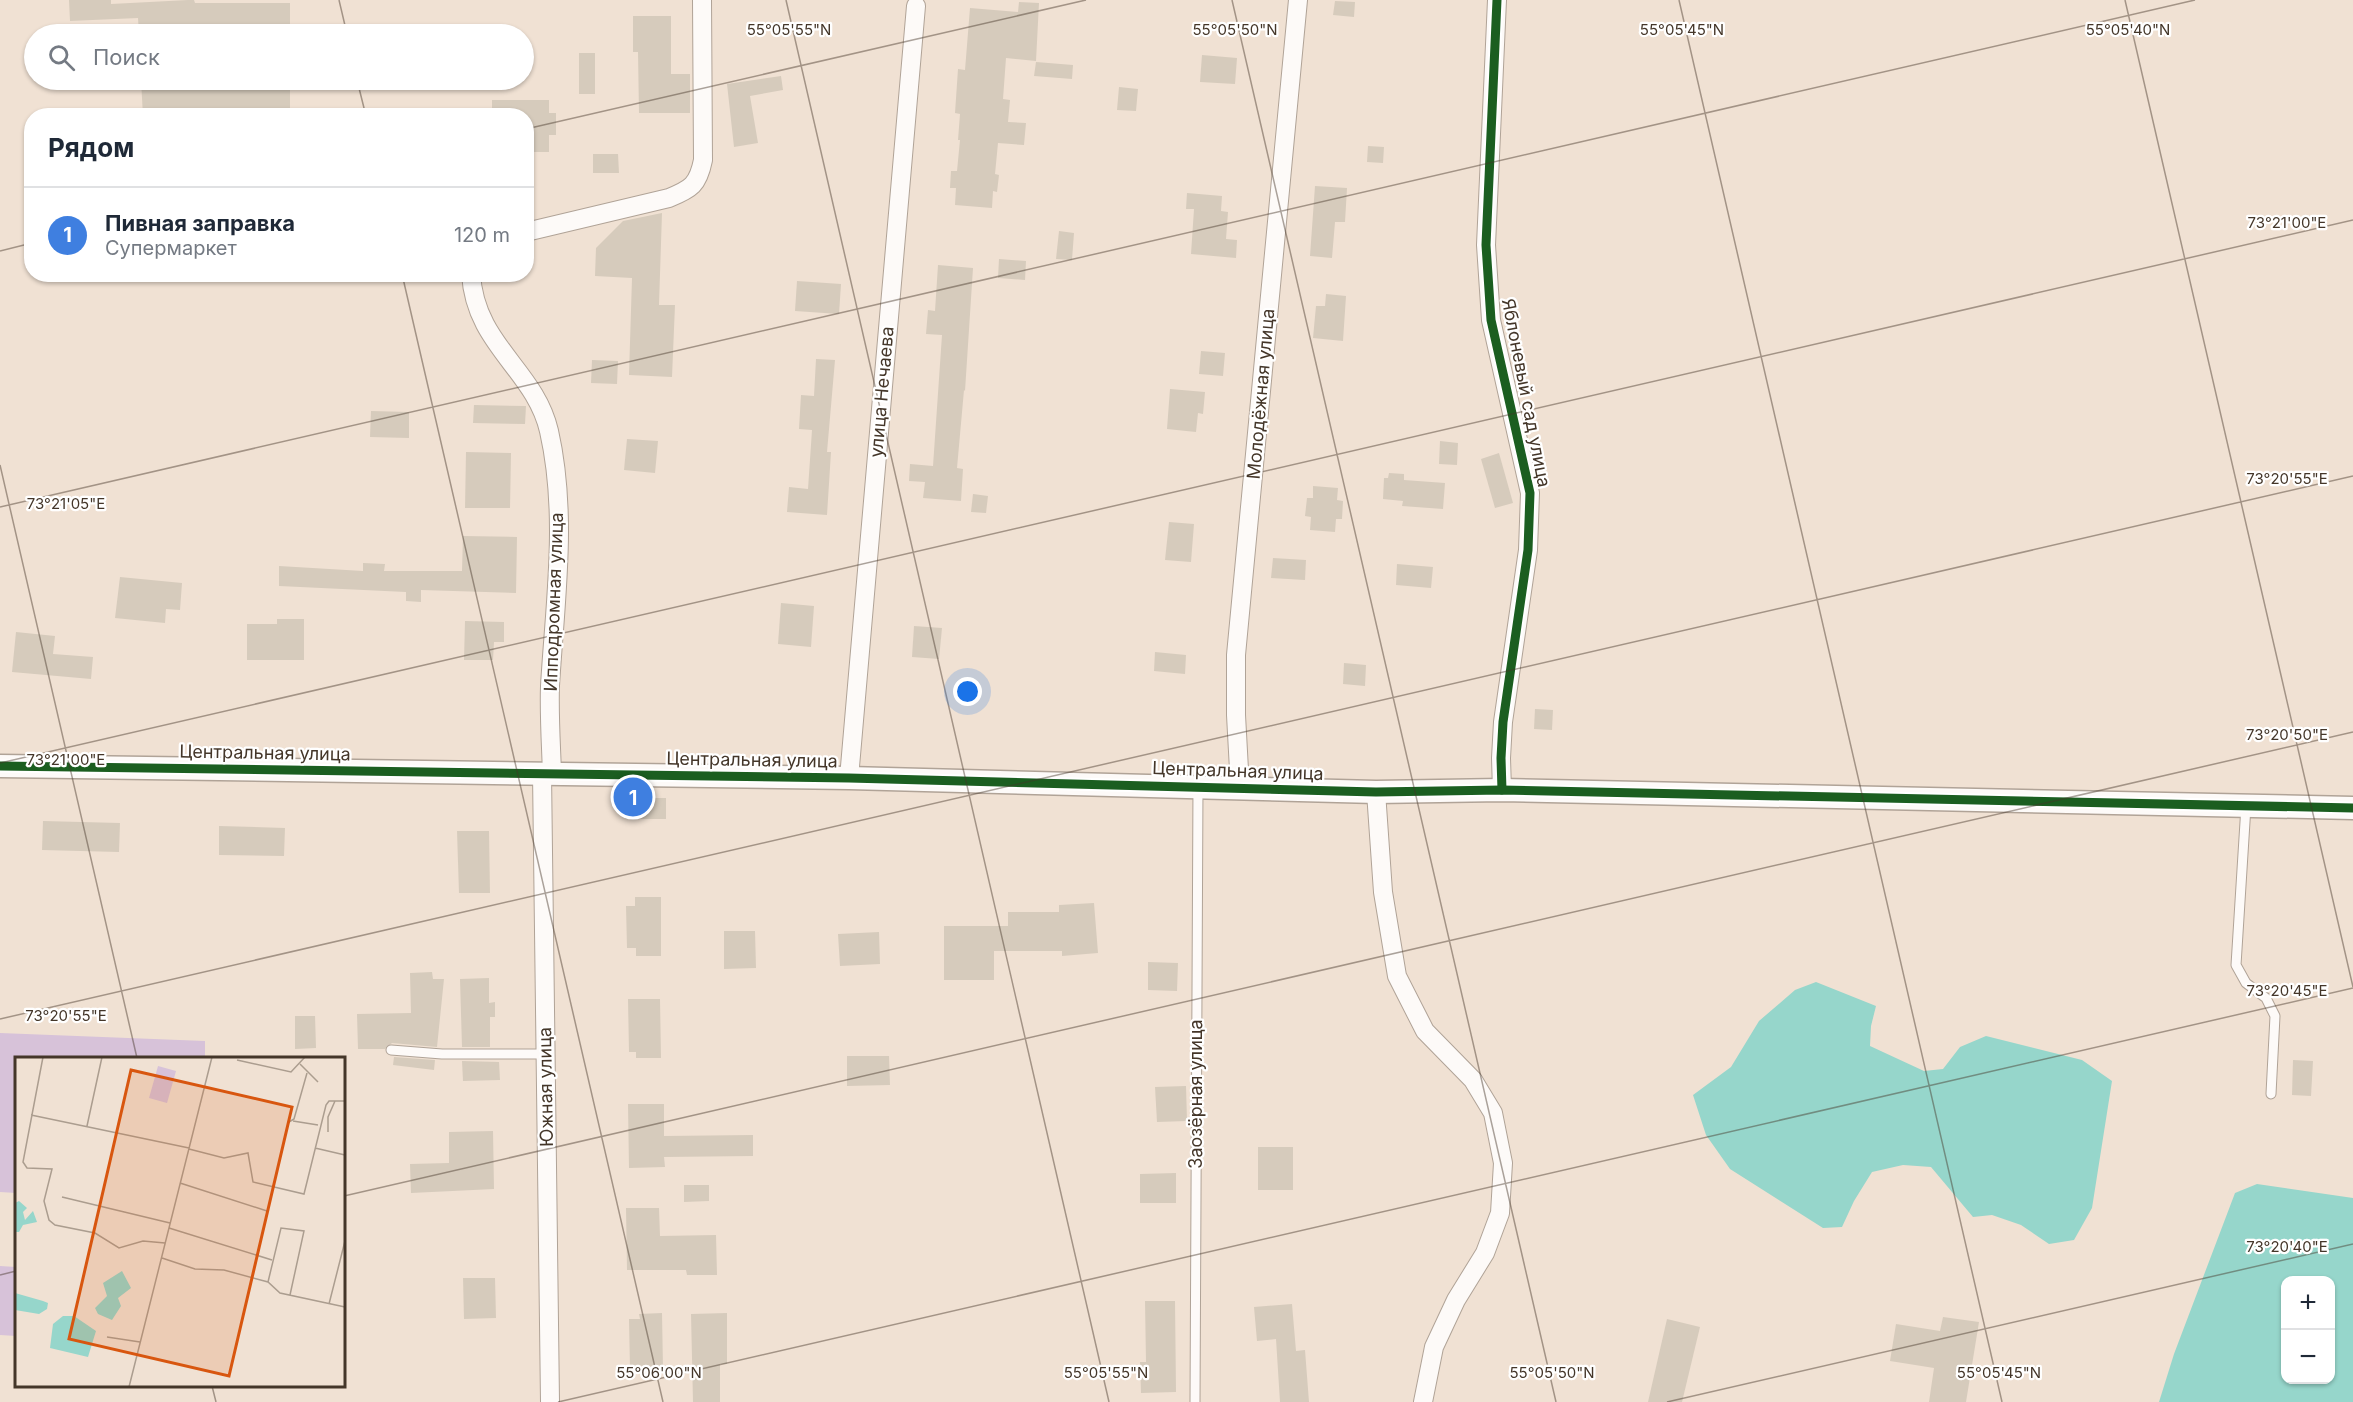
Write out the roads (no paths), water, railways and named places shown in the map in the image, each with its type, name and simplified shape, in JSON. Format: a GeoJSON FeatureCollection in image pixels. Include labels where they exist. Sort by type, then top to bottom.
{"type":"FeatureCollection","features":[{"type":"Feature","properties":{"kind":"street"},"geometry":{"type":"LineString","coordinates":[[534,230],[669,198],[688,190],[699,178],[703,160],[702,0]]}},
{"type":"Feature","properties":{"kind":"street","name":"Молодёжная улица"},"geometry":{"type":"LineString","coordinates":[[1240,788],[1236,715],[1236,655],[1298,0]]}},
{"type":"Feature","properties":{"kind":"street","name":"Яблоневый сад улица"},"geometry":{"type":"LineString","coordinates":[[1497,0],[1486,245],[1490,309],[1505,388],[1530,493],[1528,550],[1503,722],[1502,790]]}},
{"type":"Feature","properties":{"kind":"street","name":"улица Нечаева"},"geometry":{"type":"LineString","coordinates":[[849,778],[916,6]]}},
{"type":"Feature","properties":{"kind":"street","name":"Ипподромная улица"},"geometry":{"type":"LineString","coordinates":[[471,282],[472,291],[483,324],[506,359],[533,392],[545,416],[555,459],[559,570],[550,689],[547,773]]}},
{"type":"Feature","properties":{"kind":"street","name":"Центральная улица"},"geometry":{"type":"LineString","coordinates":[[0,766],[849,778],[1376,792],[1502,790],[2353,808]]}},
{"type":"Feature","properties":{"kind":"street","name":"Южная улица"},"geometry":{"type":"LineString","coordinates":[[547,773],[546,1054],[550,1402]]}},
{"type":"Feature","properties":{"kind":"street"},"geometry":{"type":"LineString","coordinates":[[1376,792],[1383,892],[1397,976],[1425,1031],[1473,1080],[1493,1113],[1503,1163],[1500,1213],[1485,1253],[1456,1300],[1434,1347],[1423,1402]]}},
{"type":"Feature","properties":{"kind":"lane","name":"Заозёрная улица"},"geometry":{"type":"LineString","coordinates":[[1195,1402],[1198,786]]}},
{"type":"Feature","properties":{"kind":"lane"},"geometry":{"type":"LineString","coordinates":[[2246,806],[2236,965],[2246,983],[2266,998],[2275,1016],[2271,1095]]}},
{"type":"Feature","properties":{"kind":"lane"},"geometry":{"type":"LineString","coordinates":[[391,1050],[442,1054],[546,1054]]}},
{"type":"Feature","properties":{"kind":"water"},"geometry":{"type":"Polygon","coordinates":[[[1816,982],[1876,1006],[1871,1026],[1870,1046],[1924,1071],[1943,1069],[1960,1047],[1986,1036],[2082,1060],[2112,1081],[2092,1208],[2074,1240],[2049,1244],[2021,1225],[1992,1215],[1973,1217],[1931,1167],[1903,1165],[1872,1172],[1854,1201],[1842,1227],[1823,1228],[1730,1169],[1706,1135],[1693,1095],[1731,1067],[1759,1021],[1795,990],[1816,982]]]}},
{"type":"Feature","properties":{"kind":"water"},"geometry":{"type":"Polygon","coordinates":[[[2257,1184],[2353,1198],[2353,1402],[2159,1402],[2174,1354],[2235,1193],[2257,1184]]]}},
{"type":"Feature","properties":{"kind":"place","name":"Пивная заправка"},"geometry":{"type":"Point","coordinates":[633,797]}}]}
